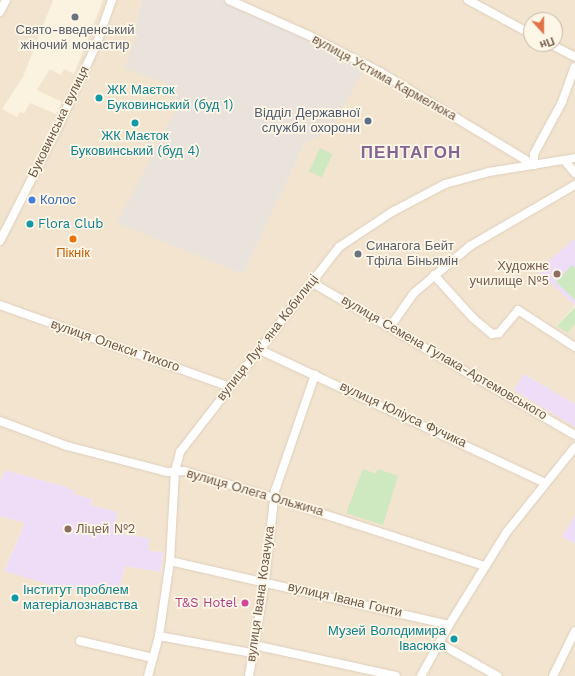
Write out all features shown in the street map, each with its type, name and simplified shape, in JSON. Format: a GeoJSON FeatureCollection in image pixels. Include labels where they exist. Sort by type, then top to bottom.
{"type":"FeatureCollection","features":[{"type":"Feature","properties":{"kind":"street"},"geometry":{"type":"LineString","coordinates":[[0,12],[6,0]]}},
{"type":"Feature","properties":{"kind":"street","name":"Буковинська вулиця"},"geometry":{"type":"LineString","coordinates":[[0,241],[63,117],[97,43],[112,0]]}},
{"type":"Feature","properties":{"kind":"street","name":"вулиця Устима Кармелюка"},"geometry":{"type":"LineString","coordinates":[[229,0],[380,72],[534,165]]}},
{"type":"Feature","properties":{"kind":"street"},"geometry":{"type":"LineString","coordinates":[[468,0],[523,30]]}},
{"type":"Feature","properties":{"kind":"street"},"geometry":{"type":"LineString","coordinates":[[563,51],[575,57]]}},
{"type":"Feature","properties":{"kind":"street"},"geometry":{"type":"LineString","coordinates":[[534,165],[534,154],[562,102],[575,67]]}},
{"type":"Feature","properties":{"kind":"street","name":"вулиця Лукʼяна Кобилиці"},"geometry":{"type":"LineString","coordinates":[[148,676],[159,636],[170,562],[175,471],[180,452],[311,282],[340,248],[355,235],[423,194],[445,184],[489,172],[575,158]]}},
{"type":"Feature","properties":{"kind":"street"},"geometry":{"type":"LineString","coordinates":[[564,160],[575,173]]}},
{"type":"Feature","properties":{"kind":"street"},"geometry":{"type":"LineString","coordinates":[[390,327],[414,293],[470,246],[575,185]]}},
{"type":"Feature","properties":{"kind":"street"},"geometry":{"type":"LineString","coordinates":[[434,275],[473,318],[492,334],[499,333],[518,310],[575,346]]}},
{"type":"Feature","properties":{"kind":"street","name":"вулиця Семена Гулака-Артемовського"},"geometry":{"type":"LineString","coordinates":[[311,282],[575,435]]}},
{"type":"Feature","properties":{"kind":"street","name":"вулиця Олекси Тихого"},"geometry":{"type":"LineString","coordinates":[[0,305],[230,387]]}},
{"type":"Feature","properties":{"kind":"street","name":"вулиця Юліуса Фучика"},"geometry":{"type":"LineString","coordinates":[[260,350],[545,483]]}},
{"type":"Feature","properties":{"kind":"street","name":"вулиця Івана Козачука"},"geometry":{"type":"LineString","coordinates":[[249,676],[264,582],[274,498],[315,375]]}},
{"type":"Feature","properties":{"kind":"street","name":"вулиця Олега Ольжича"},"geometry":{"type":"LineString","coordinates":[[0,421],[66,446],[175,471],[184,471],[274,498],[484,566]]}},
{"type":"Feature","properties":{"kind":"street"},"geometry":{"type":"LineString","coordinates":[[421,676],[484,566],[545,483],[575,447]]}},
{"type":"Feature","properties":{"kind":"street","name":"вулиця Івана Гонти"},"geometry":{"type":"LineString","coordinates":[[170,562],[449,625]]}},
{"type":"Feature","properties":{"kind":"street"},"geometry":{"type":"LineString","coordinates":[[553,676],[575,631]]}},
{"type":"Feature","properties":{"kind":"street"},"geometry":{"type":"LineString","coordinates":[[159,636],[253,649],[396,676]]}},
{"type":"Feature","properties":{"kind":"street"},"geometry":{"type":"LineString","coordinates":[[80,640],[153,658]]}},
{"type":"Feature","properties":{"kind":"street"},"geometry":{"type":"LineString","coordinates":[[439,643],[497,676]]}},
{"type":"Feature","properties":{"kind":"shaded area"},"geometry":{"type":"Polygon","coordinates":[[[0,0],[53,0],[23,77],[2,109],[17,117],[20,112],[24,114],[30,103],[56,114],[62,102],[37,90],[50,69],[61,75],[64,69],[74,74],[103,0],[142,0],[134,33],[180,101],[118,223],[243,274],[305,143],[330,129],[228,0],[575,0],[575,241],[540,268],[549,281],[575,305],[557,326],[567,333],[575,324],[575,404],[524,374],[514,390],[575,427],[575,515],[562,537],[575,543],[575,676],[0,676],[0,516],[25,523],[4,570],[50,585],[101,593],[121,583],[125,566],[161,572],[163,552],[149,551],[149,538],[115,533],[117,512],[91,505],[92,499],[74,494],[66,487],[5,470],[0,481],[0,0]]]}},
{"type":"Feature","properties":{"kind":"shaded area"},"geometry":{"type":"Polygon","coordinates":[[[142,0],[228,0],[367,65],[330,130],[305,143],[243,274],[117,223],[180,101],[161,93],[166,83],[124,68],[137,36],[134,33],[142,0]]]}},
{"type":"Feature","properties":{"kind":"shaded area","name":"Художнє училище №5"},"geometry":{"type":"Polygon","coordinates":[[[574,239],[575,241],[575,305],[537,271],[574,239]]]}},
{"type":"Feature","properties":{"kind":"shaded area"},"geometry":{"type":"Polygon","coordinates":[[[524,374],[575,404],[575,427],[514,390],[524,374]]]}},
{"type":"Feature","properties":{"kind":"shaded area","name":"Ліцей №2"},"geometry":{"type":"Polygon","coordinates":[[[5,470],[66,487],[74,491],[74,494],[92,499],[91,505],[117,512],[115,533],[149,538],[149,551],[163,552],[161,572],[125,566],[119,591],[108,588],[101,594],[50,585],[4,571],[25,523],[0,516],[0,481],[5,470]]]}},
{"type":"Feature","properties":{"kind":"shaded area"},"geometry":{"type":"Polygon","coordinates":[[[575,515],[575,543],[562,537],[575,515]]]}},
{"type":"Feature","properties":{"kind":"green space"},"geometry":{"type":"Polygon","coordinates":[[[320,148],[333,154],[322,177],[309,172],[320,148]]]}},
{"type":"Feature","properties":{"kind":"green space"},"geometry":{"type":"Polygon","coordinates":[[[572,265],[575,268],[575,300],[556,282],[572,265]]]}},
{"type":"Feature","properties":{"kind":"green space"},"geometry":{"type":"Polygon","coordinates":[[[575,307],[575,324],[567,333],[557,326],[575,307]]]}},
{"type":"Feature","properties":{"kind":"green space"},"geometry":{"type":"Polygon","coordinates":[[[363,469],[376,474],[378,469],[398,476],[383,525],[346,513],[363,469]]]}},
{"type":"Feature","properties":{"kind":"place","name":"Свято-введенський жіночий монастир"},"geometry":{"type":"Point","coordinates":[75,17]}},
{"type":"Feature","properties":{"kind":"place","name":"ЖК Маєток Буковинський (буд 1)"},"geometry":{"type":"Point","coordinates":[99,98]}},
{"type":"Feature","properties":{"kind":"place","name":"Відділ Державної служби охорони"},"geometry":{"type":"Point","coordinates":[368,121]}},
{"type":"Feature","properties":{"kind":"place","name":"ЖК Маєток Буковинський (буд 4)"},"geometry":{"type":"Point","coordinates":[135,123]}},
{"type":"Feature","properties":{"kind":"place","name":"Колос"},"geometry":{"type":"Point","coordinates":[32,200]}},
{"type":"Feature","properties":{"kind":"place","name":"Flora Club"},"geometry":{"type":"Point","coordinates":[30,224]}},
{"type":"Feature","properties":{"kind":"place","name":"Пікнік"},"geometry":{"type":"Point","coordinates":[73,239]}},
{"type":"Feature","properties":{"kind":"place","name":"Синагога Бейт Тфіла Біньямін"},"geometry":{"type":"Point","coordinates":[358,254]}},
{"type":"Feature","properties":{"kind":"place","name":"Художнє училище №5"},"geometry":{"type":"Point","coordinates":[557,274]}},
{"type":"Feature","properties":{"kind":"place","name":"Ліцей №2"},"geometry":{"type":"Point","coordinates":[68,529]}},
{"type":"Feature","properties":{"kind":"place","name":"Інститут проблем матеріалознавства"},"geometry":{"type":"Point","coordinates":[15,598]}},
{"type":"Feature","properties":{"kind":"place","name":"T&S Hotel"},"geometry":{"type":"Point","coordinates":[245,603]}},
{"type":"Feature","properties":{"kind":"place","name":"Музей Володимира Івасюка"},"geometry":{"type":"Point","coordinates":[454,639]}},
{"type":"Feature","properties":{"kind":"district","name":"ПЕНТАГОН"},"geometry":{"type":"Point","coordinates":[411,153]}}]}
